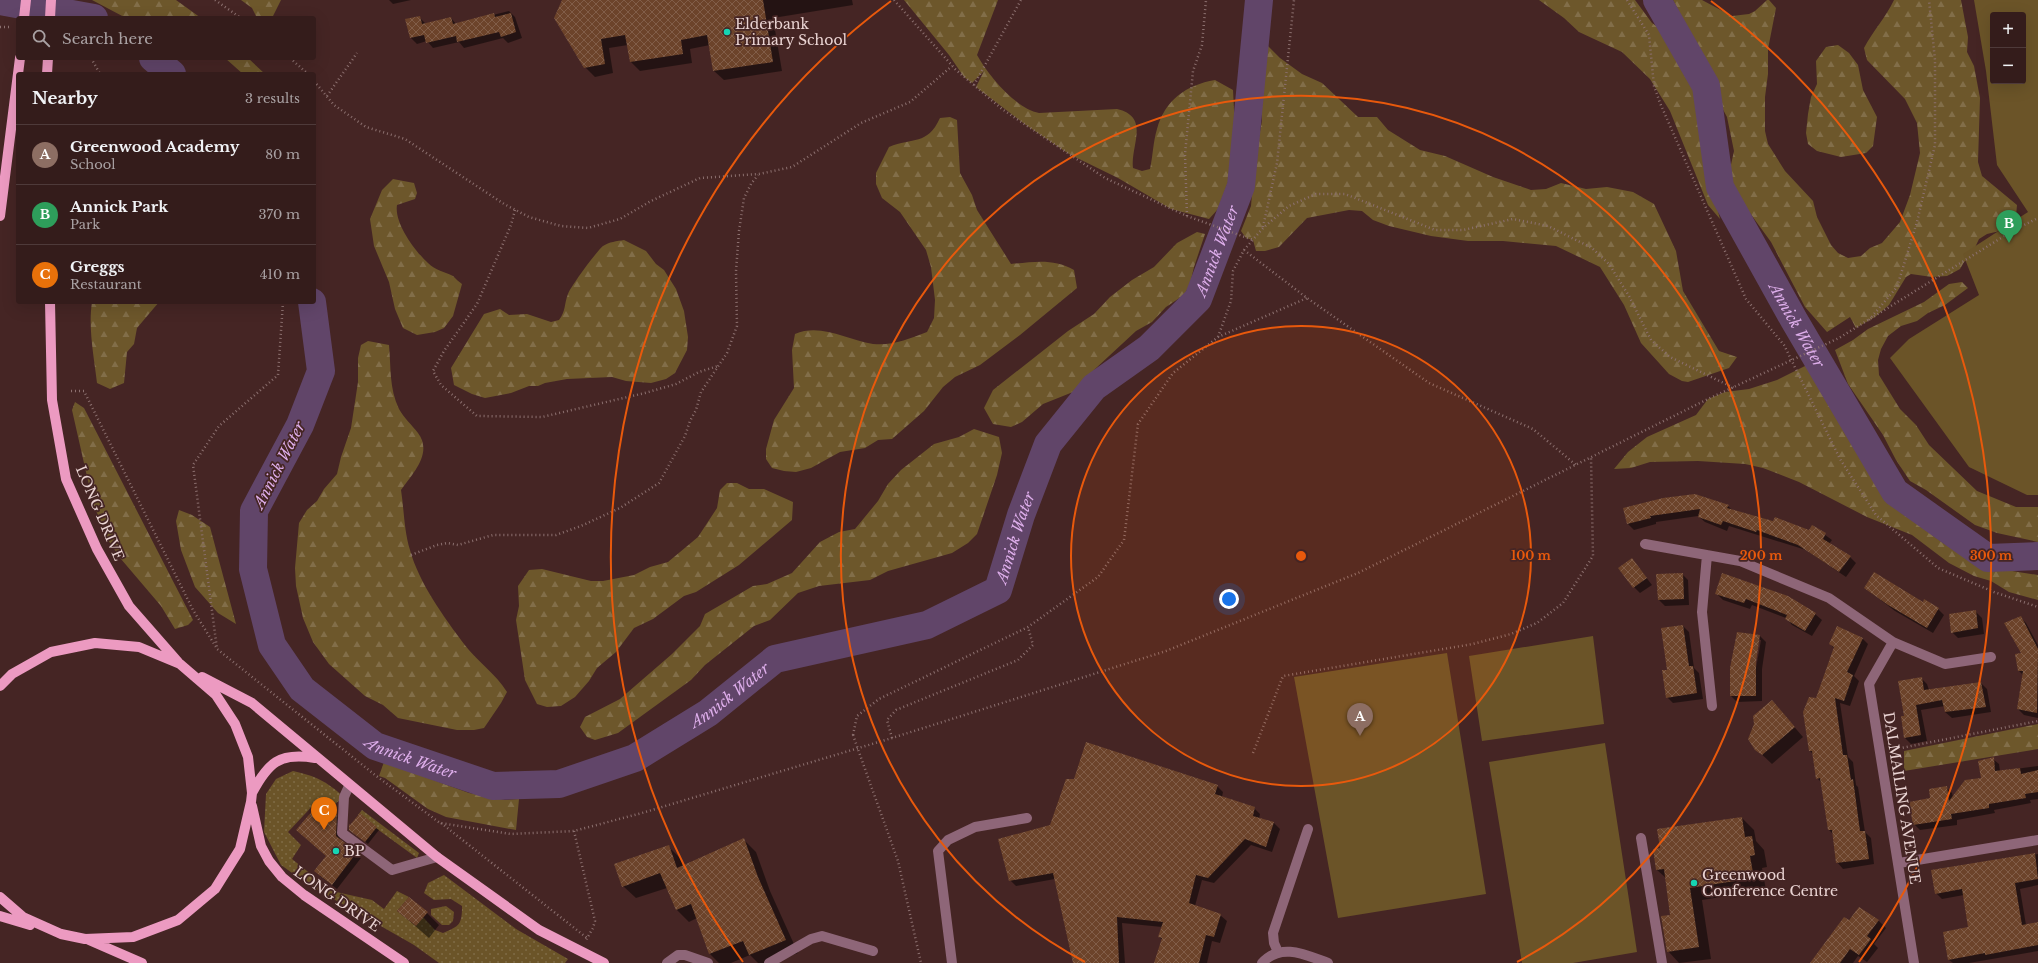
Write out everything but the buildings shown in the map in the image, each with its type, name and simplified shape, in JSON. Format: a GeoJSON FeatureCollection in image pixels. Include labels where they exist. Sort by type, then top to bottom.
{"type":"FeatureCollection","features":[{"type":"Feature","properties":{"kind":"main road"},"geometry":{"type":"LineString","coordinates":[[24,16],[26,0]]}},
{"type":"Feature","properties":{"kind":"main road"},"geometry":{"type":"LineString","coordinates":[[50,16],[51,0]]}},
{"type":"Feature","properties":{"kind":"main road"},"geometry":{"type":"LineString","coordinates":[[18,72],[20,60]]}},
{"type":"Feature","properties":{"kind":"main road"},"geometry":{"type":"LineString","coordinates":[[47,72],[48,60]]}},
{"type":"Feature","properties":{"kind":"main road"},"geometry":{"type":"LineString","coordinates":[[0,216],[16,88]]}},
{"type":"Feature","properties":{"kind":"main road","name":"LONG DRIVE"},"geometry":{"type":"LineString","coordinates":[[50,304],[52,400],[66,479],[97,549],[129,606],[180,664]]}},
{"type":"Feature","properties":{"kind":"main road"},"geometry":{"type":"LineString","coordinates":[[0,686],[12,674],[51,652],[95,643],[139,647],[180,664],[190,671],[252,704],[299,742],[315,758],[437,857],[539,930],[598,962]]}},
{"type":"Feature","properties":{"kind":"main road"},"geometry":{"type":"LineString","coordinates":[[190,671],[216,695],[235,724],[248,757],[251,798]]}},
{"type":"Feature","properties":{"kind":"main road"},"geometry":{"type":"LineString","coordinates":[[85,939],[133,937],[178,920],[215,889],[240,849],[251,798],[263,773],[274,762],[287,757],[302,755],[315,758]]}},
{"type":"Feature","properties":{"kind":"main road","name":"LONG DRIVE"},"geometry":{"type":"LineString","coordinates":[[251,798],[261,846],[269,861],[282,877],[304,895],[404,963]]}},
{"type":"Feature","properties":{"kind":"main road"},"geometry":{"type":"LineString","coordinates":[[0,897],[23,917],[61,934]]}},
{"type":"Feature","properties":{"kind":"main road"},"geometry":{"type":"LineString","coordinates":[[0,916],[61,934],[85,939],[142,963]]}},
{"type":"Feature","properties":{"kind":"street"},"geometry":{"type":"LineString","coordinates":[[1645,544],[1740,561],[1829,598],[1893,642],[1945,664],[1991,657]]}},
{"type":"Feature","properties":{"kind":"street"},"geometry":{"type":"LineString","coordinates":[[1708,555],[1702,612],[1712,706]]}},
{"type":"Feature","properties":{"kind":"street","name":"DALMAILING AVENUE"},"geometry":{"type":"LineString","coordinates":[[1893,642],[1870,684],[1914,963]]}},
{"type":"Feature","properties":{"kind":"street"},"geometry":{"type":"LineString","coordinates":[[350,786],[344,797],[342,834],[392,870],[437,857]]}},
{"type":"Feature","properties":{"kind":"street"},"geometry":{"type":"LineString","coordinates":[[952,963],[938,851],[948,840],[975,827],[1027,818]]}},
{"type":"Feature","properties":{"kind":"street"},"geometry":{"type":"LineString","coordinates":[[1278,952],[1274,943],[1273,933],[1308,829]]}},
{"type":"Feature","properties":{"kind":"street"},"geometry":{"type":"LineString","coordinates":[[1641,838],[1662,963]]}},
{"type":"Feature","properties":{"kind":"street"},"geometry":{"type":"LineString","coordinates":[[1899,863],[2038,840]]}},
{"type":"Feature","properties":{"kind":"street"},"geometry":{"type":"LineString","coordinates":[[769,963],[811,939],[822,936],[874,951]]}},
{"type":"Feature","properties":{"kind":"street"},"geometry":{"type":"LineString","coordinates":[[1262,963],[1269,955],[1278,952],[1295,952],[1328,963]]}},
{"type":"Feature","properties":{"kind":"street"},"geometry":{"type":"LineString","coordinates":[[667,963],[678,955],[708,963]]}},
{"type":"Feature","properties":{"kind":"path"},"geometry":{"type":"LineString","coordinates":[[215,0],[238,16]]}},
{"type":"Feature","properties":{"kind":"path"},"geometry":{"type":"LineString","coordinates":[[894,0],[952,66],[1002,109],[1105,178],[1187,216],[1253,240]]}},
{"type":"Feature","properties":{"kind":"path"},"geometry":{"type":"LineString","coordinates":[[974,85],[1021,0]]}},
{"type":"Feature","properties":{"kind":"path"},"geometry":{"type":"LineString","coordinates":[[1187,216],[1185,154],[1193,71],[1202,44],[1206,0]]}},
{"type":"Feature","properties":{"kind":"path"},"geometry":{"type":"LineString","coordinates":[[1263,228],[1277,163],[1294,0]]}},
{"type":"Feature","properties":{"kind":"path"},"geometry":{"type":"LineString","coordinates":[[1627,0],[1649,35],[1654,86],[1660,103],[1746,299],[1784,345],[1840,459],[1876,515],[1938,568],[1994,592],[2038,607]]}},
{"type":"Feature","properties":{"kind":"path"},"geometry":{"type":"LineString","coordinates":[[1867,322],[1897,287],[1917,222],[1935,146],[1935,60],[1929,0]]}},
{"type":"Feature","properties":{"kind":"path"},"geometry":{"type":"LineString","coordinates":[[0,27],[9,27]]}},
{"type":"Feature","properties":{"kind":"path"},"geometry":{"type":"LineString","coordinates":[[327,96],[357,52]]}},
{"type":"Feature","properties":{"kind":"path"},"geometry":{"type":"LineString","coordinates":[[92,60],[99,72]]}},
{"type":"Feature","properties":{"kind":"path"},"geometry":{"type":"LineString","coordinates":[[292,60],[306,72]]}},
{"type":"Feature","properties":{"kind":"path"},"geometry":{"type":"LineString","coordinates":[[316,83],[334,106],[366,126],[405,139],[515,210],[529,217],[561,226],[588,228],[620,219],[651,201],[700,178],[759,174],[792,166],[861,123],[910,102],[952,66]]}},
{"type":"Feature","properties":{"kind":"path"},"geometry":{"type":"LineString","coordinates":[[411,555],[437,544],[447,543],[458,545],[493,535],[556,535],[581,526],[620,508],[659,483],[685,436],[690,421],[696,410],[701,392],[727,352],[737,326],[736,271],[739,231],[744,198],[750,184],[759,174]]}},
{"type":"Feature","properties":{"kind":"path"},"geometry":{"type":"LineString","coordinates":[[1218,337],[1232,301],[1233,271],[1244,250],[1263,228],[1289,206],[1316,194],[1345,194],[1435,230],[1462,230],[1513,219],[1548,226],[1592,248],[1609,264],[1629,296],[1652,340],[1670,358],[1734,388]]}},
{"type":"Feature","properties":{"kind":"path"},"geometry":{"type":"LineString","coordinates":[[515,210],[509,230],[477,304],[444,351],[433,370],[441,385],[477,416],[542,417],[676,384],[699,372],[718,366]]}},
{"type":"Feature","properties":{"kind":"path"},"geometry":{"type":"LineString","coordinates":[[440,822],[511,834],[574,831],[642,813],[892,738],[1166,651],[1358,573],[1576,466],[1708,399],[1839,338],[2014,230],[2038,218]]}},
{"type":"Feature","properties":{"kind":"path"},"geometry":{"type":"LineString","coordinates":[[1244,250],[1307,298],[1429,383],[1533,429],[1576,466]]}},
{"type":"Feature","properties":{"kind":"path"},"geometry":{"type":"LineString","coordinates":[[921,963],[898,861],[853,735],[857,716],[879,699],[1028,627],[1098,577],[1124,540],[1138,424],[1173,373],[1218,337],[1307,298]]}},
{"type":"Feature","properties":{"kind":"path"},"geometry":{"type":"LineString","coordinates":[[217,649],[193,465],[219,426],[278,375],[283,304]]}},
{"type":"Feature","properties":{"kind":"path"},"geometry":{"type":"LineString","coordinates":[[70,391],[84,391],[193,610],[217,649],[375,775],[440,822],[587,938]]}},
{"type":"Feature","properties":{"kind":"path"},"geometry":{"type":"LineString","coordinates":[[1253,753],[1283,676],[1473,644],[1511,634],[1537,623],[1563,603],[1593,556],[1591,458]]}},
{"type":"Feature","properties":{"kind":"path"},"geometry":{"type":"LineString","coordinates":[[892,738],[888,720],[896,710],[1018,660],[1033,645],[1028,627]]}},
{"type":"Feature","properties":{"kind":"path"},"geometry":{"type":"LineString","coordinates":[[1881,752],[2038,720]]}},
{"type":"Feature","properties":{"kind":"path"},"geometry":{"type":"LineString","coordinates":[[574,831],[595,921],[594,928],[580,951]]}},
{"type":"Feature","properties":{"kind":"shaded area"},"geometry":{"type":"Polygon","coordinates":[[[1974,0],[2038,0],[2038,495],[2027,495],[1969,467],[1890,358],[1909,339],[1979,295],[1963,254],[2028,212],[1997,165],[1986,71],[1974,0]]]}},
{"type":"Feature","properties":{"kind":"shaded area"},"geometry":{"type":"Polygon","coordinates":[[[1593,636],[1604,724],[1482,741],[1469,656],[1593,636]]]}},
{"type":"Feature","properties":{"kind":"shaded area"},"geometry":{"type":"Polygon","coordinates":[[[1447,653],[1486,894],[1338,918],[1294,677],[1447,653]]]}},
{"type":"Feature","properties":{"kind":"shaded area"},"geometry":{"type":"Polygon","coordinates":[[[1605,743],[1637,952],[1573,963],[1522,963],[1489,762],[1605,743]]]}},
{"type":"Feature","properties":{"kind":"shaded area"},"geometry":{"type":"Polygon","coordinates":[[[293,771],[320,780],[332,787],[344,797],[327,810],[318,800],[288,832],[301,845],[292,859],[332,891],[372,900],[384,909],[397,891],[409,897],[397,911],[416,926],[423,917],[435,930],[443,933],[459,924],[462,906],[451,899],[434,900],[424,893],[428,883],[444,875],[516,929],[568,959],[565,963],[439,963],[414,945],[309,885],[281,865],[264,832],[266,794],[276,779],[293,771]]]}},
{"type":"Feature","properties":{"kind":"shaded area"},"geometry":{"type":"Polygon","coordinates":[[[362,810],[419,853],[417,858],[358,815],[362,810]]]}},
{"type":"Feature","properties":{"kind":"shaded area"},"geometry":{"type":"Polygon","coordinates":[[[446,906],[454,912],[453,921],[449,925],[442,925],[431,915],[431,909],[446,906]]]}},
{"type":"Feature","properties":{"kind":"green space"},"geometry":{"type":"Polygon","coordinates":[[[92,0],[176,0],[198,16],[122,16],[92,0]]]}},
{"type":"Feature","properties":{"kind":"green space"},"geometry":{"type":"Polygon","coordinates":[[[241,0],[281,0],[273,16],[256,16],[252,8],[241,0]]]}},
{"type":"Feature","properties":{"kind":"green space"},"geometry":{"type":"Polygon","coordinates":[[[904,0],[998,0],[977,55],[995,81],[1021,105],[1039,113],[1117,109],[1127,113],[1133,118],[1137,133],[1133,168],[1142,171],[1150,169],[1156,134],[1165,110],[1171,102],[1186,90],[1205,82],[1215,80],[1233,90],[1236,151],[1232,171],[1218,209],[1209,219],[1171,209],[1118,178],[1069,154],[1026,125],[976,87],[984,71],[972,83],[964,77],[949,55],[904,0]]]}},
{"type":"Feature","properties":{"kind":"green space"},"geometry":{"type":"Polygon","coordinates":[[[1539,0],[1635,0],[1652,23],[1671,36],[1688,80],[1701,107],[1713,158],[1713,192],[1720,219],[1708,205],[1670,111],[1650,79],[1622,52],[1579,32],[1564,18],[1539,0]]]}},
{"type":"Feature","properties":{"kind":"green space"},"geometry":{"type":"Polygon","coordinates":[[[1673,0],[1702,0],[1732,16],[1749,14],[1755,11],[1767,0],[1769,0],[1776,8],[1768,49],[1768,74],[1765,97],[1765,131],[1768,144],[1785,171],[1813,201],[1817,217],[1831,245],[1838,253],[1848,258],[1861,256],[1870,248],[1882,243],[1900,222],[1910,195],[1920,153],[1917,123],[1905,99],[1867,60],[1864,48],[1894,0],[1961,0],[1968,37],[1967,52],[1974,66],[1980,98],[1978,162],[1982,176],[2017,205],[2016,216],[2012,228],[1987,234],[1979,239],[1970,258],[1964,262],[1960,269],[1947,276],[1932,277],[1911,274],[1906,277],[1889,305],[1875,317],[1856,328],[1850,317],[1827,332],[1805,307],[1771,242],[1731,187],[1729,174],[1734,151],[1727,117],[1720,104],[1718,85],[1673,0]]]}},
{"type":"Feature","properties":{"kind":"green space"},"geometry":{"type":"Polygon","coordinates":[[[1265,43],[1280,58],[1302,74],[1322,83],[1358,117],[1377,117],[1388,130],[1420,150],[1445,156],[1493,177],[1531,190],[1546,189],[1561,183],[1586,189],[1607,187],[1633,192],[1654,204],[1676,251],[1683,291],[1719,351],[1737,357],[1729,368],[1688,382],[1682,381],[1669,374],[1641,343],[1624,305],[1600,267],[1556,246],[1503,241],[1468,241],[1431,236],[1389,226],[1373,220],[1362,211],[1349,210],[1307,218],[1279,247],[1265,251],[1256,251],[1253,240],[1246,238],[1241,231],[1251,206],[1255,158],[1262,121],[1261,95],[1264,78],[1262,62],[1265,43]]]}},
{"type":"Feature","properties":{"kind":"green space"},"geometry":{"type":"Polygon","coordinates":[[[1838,45],[1849,53],[1858,65],[1863,90],[1877,117],[1873,146],[1866,153],[1841,157],[1817,151],[1808,144],[1806,133],[1811,97],[1817,84],[1816,61],[1826,47],[1838,45]]]}},
{"type":"Feature","properties":{"kind":"green space"},"geometry":{"type":"Polygon","coordinates":[[[227,60],[250,60],[263,72],[241,72],[227,60]]]}},
{"type":"Feature","properties":{"kind":"green space"},"geometry":{"type":"Polygon","coordinates":[[[950,117],[957,120],[960,173],[972,195],[977,210],[1011,264],[1051,262],[1066,266],[1074,270],[1077,288],[1020,335],[980,365],[955,377],[943,387],[924,411],[892,439],[878,440],[865,448],[840,452],[811,468],[796,472],[772,468],[766,459],[766,449],[774,420],[794,388],[792,350],[795,334],[814,330],[824,331],[863,342],[887,344],[927,332],[934,318],[935,300],[931,267],[926,250],[900,212],[882,198],[876,184],[876,173],[889,147],[924,137],[930,133],[940,118],[950,117]]]}},
{"type":"Feature","properties":{"kind":"green space"},"geometry":{"type":"Polygon","coordinates":[[[393,179],[414,183],[417,193],[415,199],[397,205],[399,220],[406,236],[423,258],[431,265],[453,276],[462,284],[453,316],[444,328],[435,332],[417,335],[403,328],[395,309],[389,282],[374,246],[370,219],[382,190],[393,179]]]}},
{"type":"Feature","properties":{"kind":"green space"},"geometry":{"type":"Polygon","coordinates":[[[1197,232],[1205,234],[1190,284],[1184,295],[1166,307],[1152,322],[1136,331],[1095,369],[1078,390],[1043,404],[1022,422],[1011,427],[993,424],[984,408],[993,390],[1068,331],[1094,314],[1110,297],[1132,280],[1154,267],[1177,243],[1197,232]]]}},
{"type":"Feature","properties":{"kind":"green space"},"geometry":{"type":"Polygon","coordinates":[[[624,240],[646,251],[656,264],[664,270],[676,289],[684,311],[688,337],[687,350],[675,373],[666,379],[651,383],[626,381],[612,377],[567,379],[545,383],[538,386],[529,386],[511,393],[485,398],[472,394],[454,385],[451,368],[484,314],[500,309],[509,315],[527,314],[551,322],[559,320],[563,314],[570,290],[595,255],[603,246],[624,240]]]}},
{"type":"Feature","properties":{"kind":"green space"},"geometry":{"type":"Polygon","coordinates":[[[1962,282],[1968,288],[1945,305],[1928,313],[1917,321],[1901,326],[1888,336],[1881,349],[1878,360],[1879,375],[1900,409],[1916,425],[1929,445],[1977,491],[2016,507],[2038,507],[2038,542],[1997,533],[1975,525],[1926,490],[1910,481],[1896,460],[1883,435],[1848,384],[1835,350],[1853,340],[1868,329],[1924,302],[1949,284],[1962,282]]]}},
{"type":"Feature","properties":{"kind":"green space"},"geometry":{"type":"Polygon","coordinates":[[[92,304],[157,304],[137,328],[134,344],[127,352],[124,383],[110,389],[97,383],[91,332],[92,304]]]}},
{"type":"Feature","properties":{"kind":"green space"},"geometry":{"type":"Polygon","coordinates":[[[368,341],[389,345],[392,385],[396,401],[401,412],[422,440],[423,448],[420,463],[401,490],[406,535],[419,575],[448,623],[469,650],[503,685],[507,692],[484,728],[474,730],[457,730],[398,718],[383,705],[365,696],[329,664],[313,642],[303,618],[296,586],[295,568],[299,523],[307,510],[317,501],[324,489],[337,474],[351,428],[358,382],[358,358],[361,345],[368,341]]]}},
{"type":"Feature","properties":{"kind":"green space"},"geometry":{"type":"Polygon","coordinates":[[[1813,362],[1859,447],[1876,474],[1895,499],[1916,521],[1941,542],[1970,559],[1994,567],[2038,575],[2038,600],[2009,592],[1991,581],[1974,576],[1949,563],[1912,535],[1867,517],[1799,482],[1763,468],[1745,464],[1698,461],[1650,462],[1631,468],[1614,469],[1628,452],[1647,437],[1696,415],[1708,399],[1725,392],[1749,389],[1777,380],[1813,362]]]}},
{"type":"Feature","properties":{"kind":"green space"},"geometry":{"type":"Polygon","coordinates":[[[75,402],[84,408],[193,620],[188,625],[175,629],[161,606],[121,559],[108,540],[93,503],[72,410],[75,402]]]}},
{"type":"Feature","properties":{"kind":"green space"},"geometry":{"type":"Polygon","coordinates":[[[974,429],[999,437],[1002,453],[997,475],[977,534],[968,543],[952,553],[888,571],[870,580],[819,586],[798,593],[770,620],[754,626],[705,665],[691,680],[618,733],[595,740],[587,737],[580,727],[585,717],[620,699],[672,654],[700,626],[705,614],[753,586],[767,584],[792,573],[820,542],[839,532],[855,529],[878,501],[888,484],[901,470],[934,444],[959,437],[974,429]]]}},
{"type":"Feature","properties":{"kind":"green space"},"geometry":{"type":"Polygon","coordinates":[[[727,483],[737,483],[749,489],[764,489],[793,502],[792,520],[739,565],[696,592],[684,596],[653,619],[634,628],[616,652],[597,668],[589,681],[575,697],[561,706],[547,707],[537,704],[525,680],[516,620],[519,606],[518,586],[529,570],[542,569],[591,581],[603,581],[634,575],[650,567],[668,562],[698,537],[717,508],[720,490],[727,483]]]}},
{"type":"Feature","properties":{"kind":"green space"},"geometry":{"type":"Polygon","coordinates":[[[179,510],[192,515],[210,527],[236,624],[218,613],[195,587],[181,550],[176,521],[179,510]]]}},
{"type":"Feature","properties":{"kind":"green space"},"geometry":{"type":"Polygon","coordinates":[[[2038,724],[2038,749],[1904,771],[1904,751],[2038,724]]]}},
{"type":"Feature","properties":{"kind":"green space"},"geometry":{"type":"Polygon","coordinates":[[[384,762],[469,793],[505,800],[519,799],[516,830],[446,817],[428,809],[385,778],[379,776],[384,762]]]}},
{"type":"Feature","properties":{"kind":"waterway","name":"Annick Water"},"geometry":{"type":"LineString","coordinates":[[312,304],[321,371],[300,425],[254,511],[253,569],[272,645],[302,689],[375,746],[493,786],[559,784],[635,758],[708,713],[775,659],[927,625],[998,590],[1021,515],[1048,444],[1094,387],[1149,348],[1198,299],[1241,186],[1259,0]]}},
{"type":"Feature","properties":{"kind":"waterway","name":"Annick Water"},"geometry":{"type":"LineString","coordinates":[[1657,0],[1706,86],[1720,187],[1794,320],[1895,492],[1988,558],[2038,556]]}},
{"type":"Feature","properties":{"kind":"waterway","name":"Annick Water"},"geometry":{"type":"LineString","coordinates":[[0,1],[83,16]]}},
{"type":"Feature","properties":{"kind":"waterway","name":"Annick Water"},"geometry":{"type":"LineString","coordinates":[[155,60],[170,72]]}},
{"type":"Feature","properties":{"kind":"place","name":"Elderbank Primary School"},"geometry":{"type":"Point","coordinates":[727,32]}},
{"type":"Feature","properties":{"kind":"place","name":"Annick Park"},"geometry":{"type":"Point","coordinates":[2009,243]}},
{"type":"Feature","properties":{"kind":"place","name":"Greenwood Academy"},"geometry":{"type":"Point","coordinates":[1360,736]}},
{"type":"Feature","properties":{"kind":"place","name":"Greggs"},"geometry":{"type":"Point","coordinates":[324,830]}},
{"type":"Feature","properties":{"kind":"place","name":"BP"},"geometry":{"type":"Point","coordinates":[336,851]}},
{"type":"Feature","properties":{"kind":"place","name":"Greenwood Conference Centre"},"geometry":{"type":"Point","coordinates":[1694,883]}}]}
